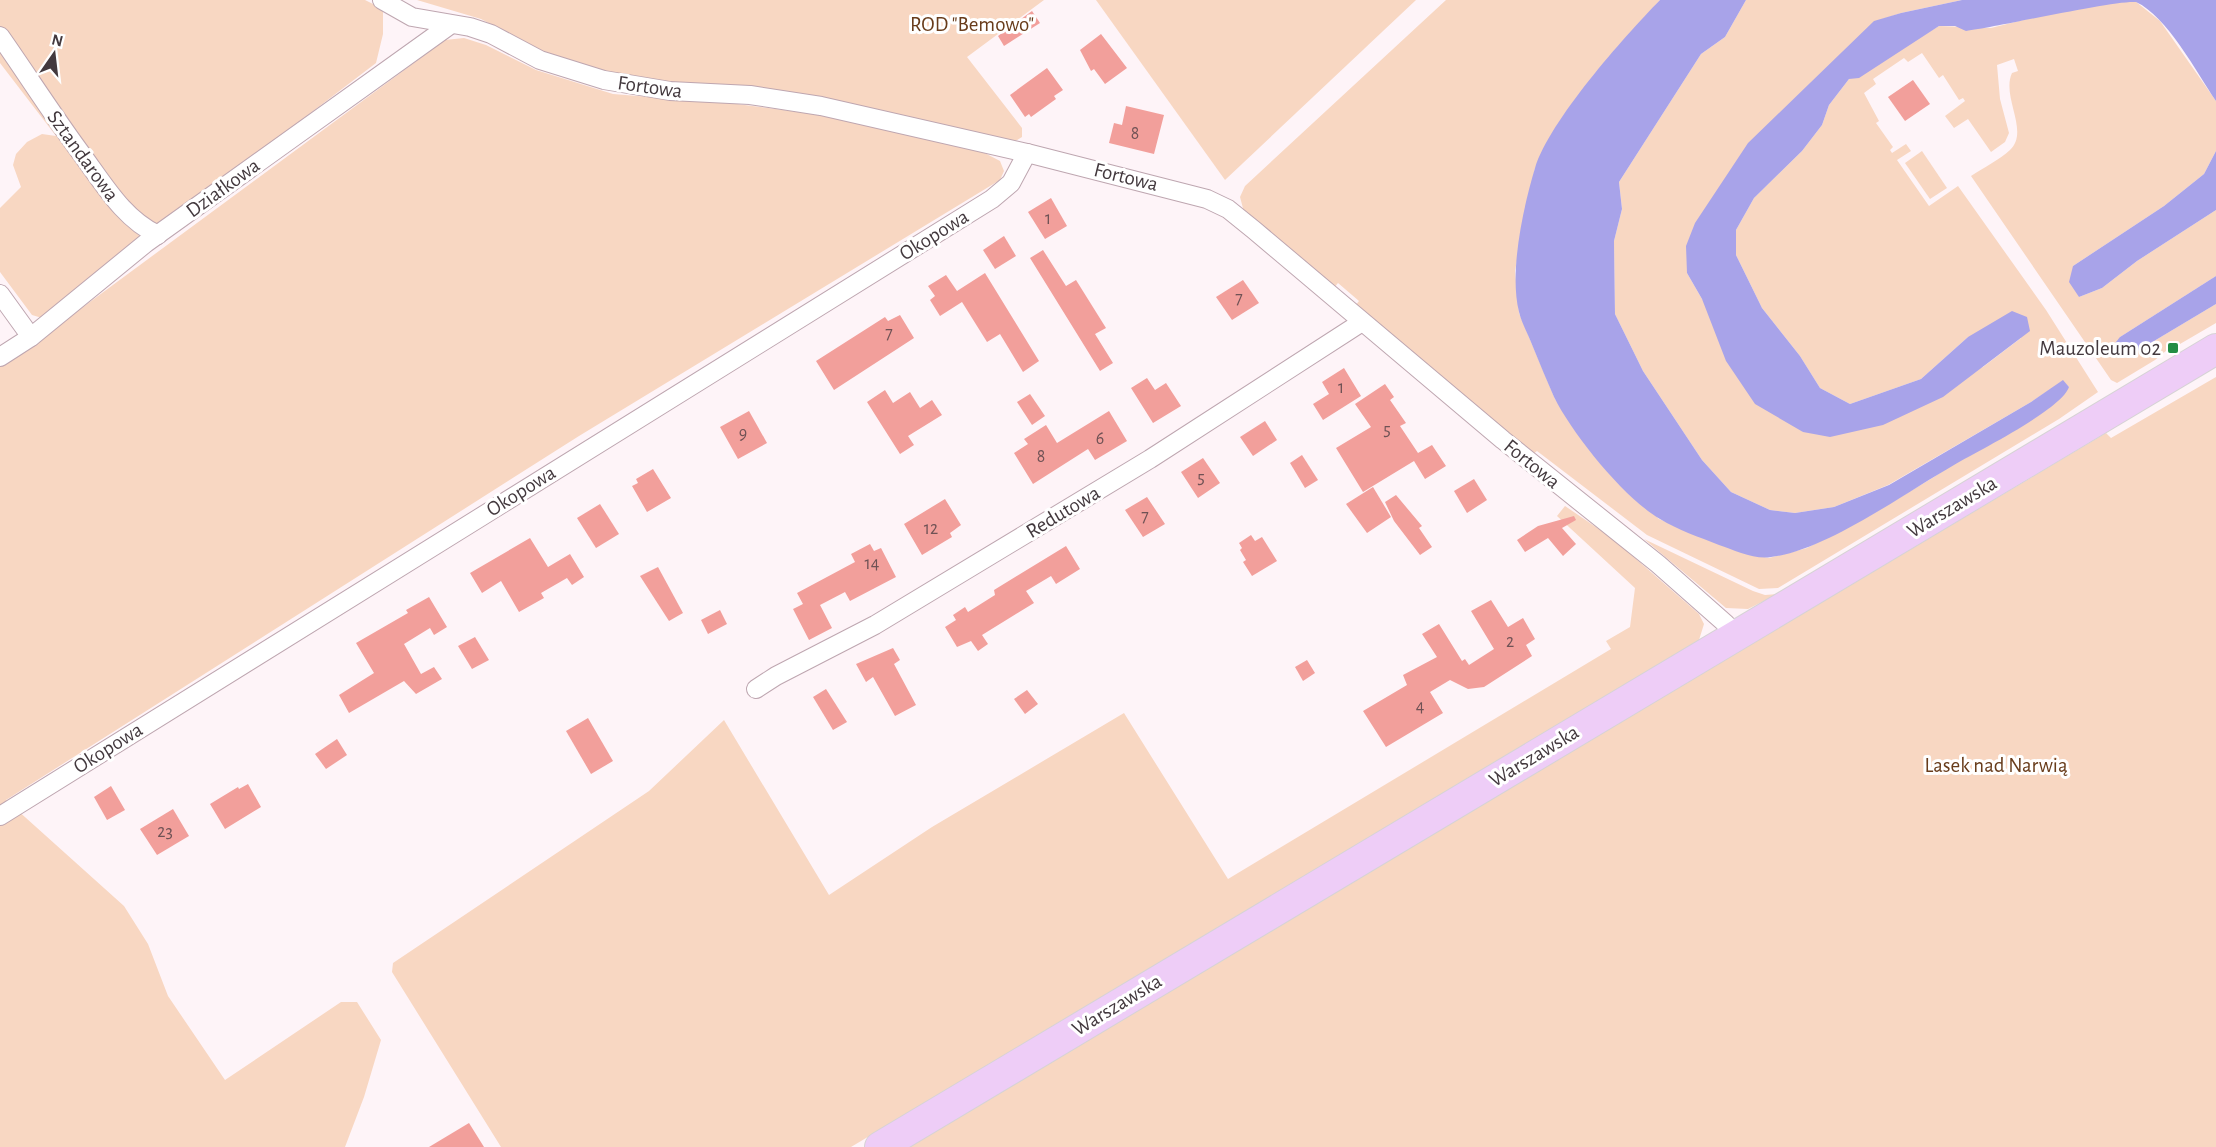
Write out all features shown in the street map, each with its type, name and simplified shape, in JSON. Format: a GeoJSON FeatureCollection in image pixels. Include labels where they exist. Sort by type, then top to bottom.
{"type":"FeatureCollection","features":[{"type":"Feature","properties":{"kind":"main road","name":"Warszawska"},"geometry":{"type":"LineString","coordinates":[[880,1147],[1736,636],[2203,361],[2216,349]]}},
{"type":"Feature","properties":{"kind":"street","name":"Fortowa"},"geometry":{"type":"LineString","coordinates":[[381,0],[412,16],[470,27],[491,34],[540,60],[613,82],[670,91],[782,99],[1027,153],[1192,194],[1219,204],[1254,230],[1362,322],[1658,564],[1726,624],[1736,636]]}},
{"type":"Feature","properties":{"kind":"street","name":"Działkowa"},"geometry":{"type":"LineString","coordinates":[[0,357],[31,337],[158,235],[450,25]]}},
{"type":"Feature","properties":{"kind":"street","name":"Sztandarowa"},"geometry":{"type":"LineString","coordinates":[[0,36],[37,93],[115,200],[139,225],[158,235]]}},
{"type":"Feature","properties":{"kind":"street","name":"Okopowa"},"geometry":{"type":"LineString","coordinates":[[0,816],[992,199],[1011,183],[1027,153]]}},
{"type":"Feature","properties":{"kind":"street"},"geometry":{"type":"LineString","coordinates":[[0,294],[31,337]]}},
{"type":"Feature","properties":{"kind":"street","name":"Redutowa"},"geometry":{"type":"LineString","coordinates":[[756,689],[776,676],[875,625],[1150,459],[1362,322]]}},
{"type":"Feature","properties":{"kind":"green space"},"geometry":{"type":"Polygon","coordinates":[[[0,0],[365,0],[383,9],[383,34],[376,63],[42,318],[32,315],[0,272],[0,208],[21,187],[13,165],[16,154],[27,142],[42,134],[56,136],[0,63],[0,0]]]}},
{"type":"Feature","properties":{"kind":"green space","name":"ROD \"Bemowo\""},"geometry":{"type":"Polygon","coordinates":[[[417,0],[1044,0],[967,57],[1022,128],[1022,137],[1014,142],[677,86],[569,65],[481,19],[417,0]]]}},
{"type":"Feature","properties":{"kind":"green space"},"geometry":{"type":"Polygon","coordinates":[[[1096,0],[1416,0],[1225,180],[1096,0]]]}},
{"type":"Feature","properties":{"kind":"green space"},"geometry":{"type":"Polygon","coordinates":[[[1446,0],[1660,0],[1599,70],[1535,168],[1515,271],[1519,313],[1555,399],[1606,470],[1659,519],[1740,552],[1769,558],[1807,548],[1879,510],[1934,477],[2069,387],[2063,381],[1888,485],[1834,507],[1795,513],[1770,510],[1731,492],[1702,460],[1643,371],[1615,314],[1614,241],[1622,209],[1619,182],[1701,54],[1725,37],[1746,0],[1962,0],[1901,13],[1874,22],[1687,273],[1702,299],[1803,432],[1983,367],[2021,338],[1968,337],[1921,379],[1850,404],[1820,388],[1800,356],[1762,308],[1736,255],[1736,230],[1754,198],[1802,151],[1822,125],[1829,105],[1849,79],[1939,26],[1991,28],[2096,2],[2135,1],[2160,21],[2216,101],[2216,151],[2204,174],[2164,206],[2073,266],[2079,297],[2102,288],[2137,261],[2216,210],[2216,276],[2120,337],[2129,356],[2216,304],[2216,323],[2180,344],[2178,341],[2155,360],[2117,383],[2111,380],[1971,176],[2006,154],[2015,142],[2017,124],[2010,92],[2012,73],[2018,71],[2014,59],[1997,65],[2000,99],[2009,133],[2005,142],[1991,152],[1968,119],[1954,128],[1945,116],[1965,101],[1963,98],[1959,100],[1943,75],[1939,78],[1922,53],[1908,62],[1904,58],[1873,79],[1876,84],[1864,93],[1879,121],[1876,123],[1893,147],[1890,150],[1892,153],[1906,144],[1911,151],[1897,160],[1929,206],[1958,186],[2046,310],[2098,392],[2059,419],[1778,588],[1759,589],[1647,535],[1537,451],[1532,455],[1355,306],[1359,301],[1338,283],[1334,288],[1244,212],[1240,197],[1245,186],[1446,0]]]}},
{"type":"Feature","properties":{"kind":"green space"},"geometry":{"type":"Polygon","coordinates":[[[464,38],[486,45],[536,70],[613,94],[737,104],[814,114],[979,150],[1000,161],[1004,171],[1000,180],[579,436],[6,800],[124,906],[148,944],[168,996],[225,1080],[341,1002],[357,1002],[381,1040],[364,1097],[345,1147],[0,1147],[0,365],[37,341],[445,40],[464,38]]]}},
{"type":"Feature","properties":{"kind":"green space"},"geometry":{"type":"Polygon","coordinates":[[[1922,151],[1947,188],[1930,199],[1905,163],[1922,151]]]}},
{"type":"Feature","properties":{"kind":"green space","name":"Lasek nad Narwią"},"geometry":{"type":"Polygon","coordinates":[[[2216,377],[2216,1147],[907,1147],[2106,433],[2111,438],[2216,377]]]}},
{"type":"Feature","properties":{"kind":"green space"},"geometry":{"type":"Polygon","coordinates":[[[1565,506],[1612,538],[1699,614],[1704,624],[1699,640],[851,1147],[501,1147],[392,972],[393,963],[649,791],[724,720],[829,895],[932,827],[1124,713],[1228,879],[1611,649],[1606,641],[1630,627],[1635,588],[1557,516],[1565,506]]]}},
{"type":"Feature","properties":{"kind":"green space"},"geometry":{"type":"Polygon","coordinates":[[[1644,539],[1753,591],[1765,595],[1778,594],[1748,609],[1726,608],[1644,539]]]}},
{"type":"Feature","properties":{"kind":"shaded area"},"geometry":{"type":"Polygon","coordinates":[[[1660,0],[1746,0],[1725,37],[1701,54],[1619,182],[1622,209],[1614,241],[1615,314],[1643,371],[1702,460],[1731,492],[1770,510],[1795,513],[1834,507],[1889,485],[2031,402],[2063,380],[2069,387],[2051,407],[2035,418],[1840,533],[1792,552],[1771,557],[1751,556],[1689,533],[1667,523],[1631,496],[1586,447],[1563,412],[1551,391],[1519,312],[1516,278],[1519,240],[1530,184],[1543,149],[1589,80],[1660,0]]]}},
{"type":"Feature","properties":{"kind":"shaded area"},"geometry":{"type":"Polygon","coordinates":[[[1962,0],[2216,0],[2216,101],[2170,32],[2148,9],[2136,2],[2105,5],[1966,31],[1955,26],[1939,26],[1859,78],[1849,79],[1829,105],[1822,125],[1802,151],[1754,198],[1736,230],[1736,255],[1762,308],[1800,356],[1820,388],[1850,404],[1921,379],[1968,337],[2012,311],[2027,317],[2030,331],[1943,397],[1883,425],[1830,437],[1803,432],[1755,404],[1726,361],[1702,299],[1687,273],[1686,246],[1695,223],[1748,143],[1874,21],[1962,0]]]}},
{"type":"Feature","properties":{"kind":"shaded area"},"geometry":{"type":"Polygon","coordinates":[[[2216,151],[2216,210],[2137,261],[2102,288],[2079,297],[2069,282],[2073,266],[2164,206],[2204,174],[2216,151]]]}},
{"type":"Feature","properties":{"kind":"shaded area"},"geometry":{"type":"Polygon","coordinates":[[[2216,276],[2216,304],[2129,356],[2118,353],[2112,347],[2120,337],[2216,276]]]}},
{"type":"Feature","properties":{"kind":"building"},"geometry":{"type":"Polygon","coordinates":[[[1032,11],[1040,23],[1004,46],[998,36],[1032,11]]]}},
{"type":"Feature","properties":{"kind":"building"},"geometry":{"type":"Polygon","coordinates":[[[1101,34],[1127,68],[1105,84],[1094,69],[1091,71],[1080,50],[1101,34]]]}},
{"type":"Feature","properties":{"kind":"building"},"geometry":{"type":"Polygon","coordinates":[[[1047,68],[1063,90],[1054,96],[1056,99],[1031,117],[1029,114],[1025,117],[1010,95],[1047,68]]]}},
{"type":"Feature","properties":{"kind":"building"},"geometry":{"type":"Polygon","coordinates":[[[1913,80],[1930,104],[1905,121],[1888,97],[1913,80]]]}},
{"type":"Feature","properties":{"kind":"building"},"geometry":{"type":"Polygon","coordinates":[[[1126,106],[1164,115],[1154,154],[1109,143],[1114,123],[1122,125],[1126,106]]]}},
{"type":"Feature","properties":{"kind":"building"},"geometry":{"type":"Polygon","coordinates":[[[1051,198],[1067,226],[1045,239],[1028,212],[1051,198]]]}},
{"type":"Feature","properties":{"kind":"building"},"geometry":{"type":"Polygon","coordinates":[[[1004,236],[1016,256],[995,269],[983,250],[1004,236]]]}},
{"type":"Feature","properties":{"kind":"building"},"geometry":{"type":"Polygon","coordinates":[[[1043,250],[1066,286],[1076,280],[1106,328],[1095,334],[1113,363],[1100,371],[1030,258],[1043,250]]]}},
{"type":"Feature","properties":{"kind":"building"},"geometry":{"type":"Polygon","coordinates":[[[985,273],[1039,361],[1023,372],[1000,334],[987,342],[962,302],[940,316],[930,300],[935,296],[928,286],[946,275],[957,291],[985,273]]]}},
{"type":"Feature","properties":{"kind":"building"},"geometry":{"type":"Polygon","coordinates":[[[1243,280],[1259,303],[1232,320],[1216,297],[1243,280]]]}},
{"type":"Feature","properties":{"kind":"building"},"geometry":{"type":"Polygon","coordinates":[[[900,315],[914,338],[834,390],[816,361],[885,317],[888,321],[900,315]]]}},
{"type":"Feature","properties":{"kind":"building"},"geometry":{"type":"Polygon","coordinates":[[[1344,368],[1361,396],[1323,420],[1313,404],[1329,394],[1322,382],[1344,368]]]}},
{"type":"Feature","properties":{"kind":"building"},"geometry":{"type":"Polygon","coordinates":[[[1147,378],[1155,390],[1166,383],[1181,406],[1153,423],[1131,388],[1147,378]]]}},
{"type":"Feature","properties":{"kind":"building"},"geometry":{"type":"Polygon","coordinates":[[[1385,384],[1394,397],[1390,400],[1406,423],[1400,426],[1418,453],[1432,445],[1446,466],[1425,479],[1414,461],[1363,492],[1336,448],[1371,427],[1355,404],[1385,384]]]}},
{"type":"Feature","properties":{"kind":"building"},"geometry":{"type":"Polygon","coordinates":[[[885,390],[893,403],[910,392],[920,408],[932,400],[942,415],[908,436],[914,445],[900,454],[867,402],[885,390]]]}},
{"type":"Feature","properties":{"kind":"building"},"geometry":{"type":"Polygon","coordinates":[[[1030,394],[1045,416],[1032,425],[1017,402],[1030,394]]]}},
{"type":"Feature","properties":{"kind":"building"},"geometry":{"type":"Polygon","coordinates":[[[749,411],[767,443],[738,459],[720,427],[749,411]]]}},
{"type":"Feature","properties":{"kind":"building"},"geometry":{"type":"Polygon","coordinates":[[[1109,411],[1127,441],[1095,460],[1088,449],[1033,484],[1014,453],[1028,444],[1024,439],[1046,425],[1057,443],[1109,411]]]}},
{"type":"Feature","properties":{"kind":"building"},"geometry":{"type":"Polygon","coordinates":[[[1265,421],[1277,440],[1253,456],[1240,437],[1265,421]]]}},
{"type":"Feature","properties":{"kind":"building"},"geometry":{"type":"Polygon","coordinates":[[[1302,455],[1318,480],[1305,488],[1290,463],[1302,455]]]}},
{"type":"Feature","properties":{"kind":"building"},"geometry":{"type":"Polygon","coordinates":[[[1203,458],[1220,483],[1198,498],[1181,472],[1203,458]]]}},
{"type":"Feature","properties":{"kind":"building"},"geometry":{"type":"Polygon","coordinates":[[[653,469],[671,498],[647,512],[632,486],[638,483],[636,479],[653,469]]]}},
{"type":"Feature","properties":{"kind":"building"},"geometry":{"type":"Polygon","coordinates":[[[1474,479],[1487,500],[1467,513],[1454,491],[1474,479]]]}},
{"type":"Feature","properties":{"kind":"building"},"geometry":{"type":"Polygon","coordinates":[[[1373,487],[1391,517],[1367,533],[1346,504],[1373,487]]]}},
{"type":"Feature","properties":{"kind":"building"},"geometry":{"type":"Polygon","coordinates":[[[1396,495],[1422,526],[1419,528],[1432,547],[1420,555],[1394,521],[1385,502],[1396,495]]]}},
{"type":"Feature","properties":{"kind":"building"},"geometry":{"type":"Polygon","coordinates":[[[1147,497],[1165,524],[1143,537],[1125,510],[1147,497]]]}},
{"type":"Feature","properties":{"kind":"building"},"geometry":{"type":"Polygon","coordinates":[[[945,499],[961,525],[950,533],[952,537],[922,555],[904,524],[945,499]]]}},
{"type":"Feature","properties":{"kind":"building"},"geometry":{"type":"Polygon","coordinates":[[[600,504],[619,534],[596,548],[577,518],[600,504]]]}},
{"type":"Feature","properties":{"kind":"building"},"geometry":{"type":"Polygon","coordinates":[[[1574,516],[1576,520],[1562,528],[1576,544],[1563,556],[1548,538],[1525,552],[1517,540],[1538,526],[1574,516]]]}},
{"type":"Feature","properties":{"kind":"building"},"geometry":{"type":"Polygon","coordinates":[[[1251,535],[1255,541],[1262,537],[1277,561],[1252,576],[1243,562],[1246,560],[1239,543],[1251,535]]]}},
{"type":"Feature","properties":{"kind":"building"},"geometry":{"type":"Polygon","coordinates":[[[530,538],[548,567],[570,554],[584,577],[572,585],[567,578],[541,593],[544,598],[519,612],[501,581],[482,593],[470,573],[530,538]]]}},
{"type":"Feature","properties":{"kind":"building"},"geometry":{"type":"Polygon","coordinates":[[[870,544],[874,551],[881,548],[896,577],[850,601],[845,592],[820,605],[832,628],[809,640],[793,609],[803,604],[797,593],[855,562],[851,554],[870,544]]]}},
{"type":"Feature","properties":{"kind":"building"},"geometry":{"type":"Polygon","coordinates":[[[1066,546],[1080,569],[1056,584],[1051,576],[1026,591],[1034,603],[982,635],[988,644],[978,651],[971,641],[957,647],[945,627],[956,620],[953,615],[965,607],[968,612],[995,595],[994,590],[1066,546]]]}},
{"type":"Feature","properties":{"kind":"building"},"geometry":{"type":"Polygon","coordinates":[[[658,567],[683,613],[669,621],[640,576],[658,567]]]}},
{"type":"Feature","properties":{"kind":"building"},"geometry":{"type":"Polygon","coordinates":[[[429,597],[447,627],[434,635],[430,628],[404,644],[421,674],[434,667],[442,679],[416,694],[404,681],[349,713],[339,695],[374,673],[356,643],[408,613],[406,610],[429,597]]]}},
{"type":"Feature","properties":{"kind":"building"},"geometry":{"type":"Polygon","coordinates":[[[1491,600],[1508,627],[1523,618],[1535,639],[1526,645],[1532,656],[1484,687],[1468,689],[1450,680],[1430,692],[1443,713],[1386,747],[1363,711],[1407,685],[1403,675],[1437,657],[1422,634],[1439,624],[1462,661],[1465,659],[1469,665],[1494,649],[1471,611],[1491,600]]]}},
{"type":"Feature","properties":{"kind":"building"},"geometry":{"type":"Polygon","coordinates":[[[720,610],[727,624],[708,634],[701,620],[720,610]]]}},
{"type":"Feature","properties":{"kind":"building"},"geometry":{"type":"Polygon","coordinates":[[[475,637],[489,660],[472,669],[458,646],[475,637]]]}},
{"type":"Feature","properties":{"kind":"building"},"geometry":{"type":"Polygon","coordinates":[[[893,648],[900,660],[894,664],[916,705],[895,716],[873,677],[866,682],[856,664],[893,648]]]}},
{"type":"Feature","properties":{"kind":"building"},"geometry":{"type":"Polygon","coordinates":[[[1307,660],[1315,673],[1303,681],[1295,667],[1307,660]]]}},
{"type":"Feature","properties":{"kind":"building"},"geometry":{"type":"Polygon","coordinates":[[[826,689],[847,722],[833,730],[813,697],[826,689]]]}},
{"type":"Feature","properties":{"kind":"building"},"geometry":{"type":"Polygon","coordinates":[[[1027,690],[1038,704],[1025,714],[1014,699],[1027,690]]]}},
{"type":"Feature","properties":{"kind":"building"},"geometry":{"type":"Polygon","coordinates":[[[588,718],[613,761],[591,774],[566,731],[588,718]]]}},
{"type":"Feature","properties":{"kind":"building"},"geometry":{"type":"Polygon","coordinates":[[[337,739],[347,755],[326,769],[315,754],[337,739]]]}},
{"type":"Feature","properties":{"kind":"building"},"geometry":{"type":"Polygon","coordinates":[[[248,784],[261,807],[225,829],[210,804],[238,787],[239,789],[248,784]]]}},
{"type":"Feature","properties":{"kind":"building"},"geometry":{"type":"Polygon","coordinates":[[[111,786],[125,810],[107,820],[94,797],[111,786]]]}},
{"type":"Feature","properties":{"kind":"building"},"geometry":{"type":"Polygon","coordinates":[[[173,809],[189,836],[157,855],[140,829],[173,809]]]}},
{"type":"Feature","properties":{"kind":"building"},"geometry":{"type":"Polygon","coordinates":[[[469,1123],[484,1147],[429,1147],[469,1123]]]}},
{"type":"Feature","properties":{"kind":"place","name":"Mauzoleum 02"},"geometry":{"type":"Point","coordinates":[2173,348]}}]}
